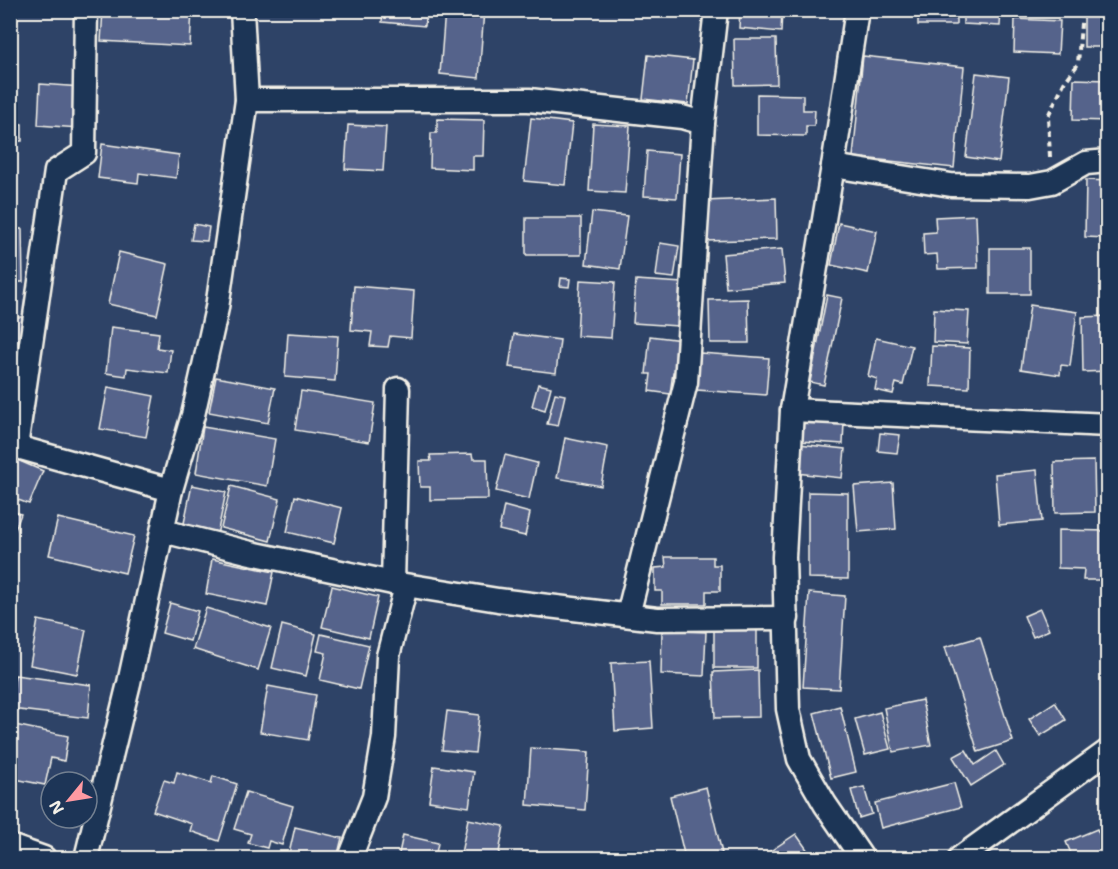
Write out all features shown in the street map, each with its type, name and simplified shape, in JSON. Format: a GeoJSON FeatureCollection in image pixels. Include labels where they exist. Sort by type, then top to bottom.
{"type":"FeatureCollection","features":[{"type":"Feature","properties":{"kind":"street"},"geometry":{"type":"LineString","coordinates":[[86,10],[84,153],[56,171],[13,446],[171,490]]}},
{"type":"Feature","properties":{"kind":"street"},"geometry":{"type":"LineString","coordinates":[[86,858],[121,717],[171,490],[194,415],[217,308],[247,100],[242,10]]}},
{"type":"Feature","properties":{"kind":"street"},"geometry":{"type":"LineString","coordinates":[[628,615],[686,382],[703,123],[716,10]]}},
{"type":"Feature","properties":{"kind":"street"},"geometry":{"type":"LineString","coordinates":[[857,10],[792,410],[783,557],[787,618],[788,709],[800,759],[825,804],[862,858]]}},
{"type":"Feature","properties":{"kind":"street"},"geometry":{"type":"LineString","coordinates":[[247,100],[529,100],[642,111],[682,117],[703,123]]}},
{"type":"Feature","properties":{"kind":"street"},"geometry":{"type":"LineString","coordinates":[[833,166],[951,185],[1030,186],[1052,182],[1086,163],[1107,161]]}},
{"type":"Feature","properties":{"kind":"street"},"geometry":{"type":"LineString","coordinates":[[350,858],[374,797],[384,737],[388,656],[399,584],[398,389]]}},
{"type":"Feature","properties":{"kind":"street"},"geometry":{"type":"LineString","coordinates":[[792,410],[1107,425]]}},
{"type":"Feature","properties":{"kind":"street"},"geometry":{"type":"LineString","coordinates":[[163,531],[251,554],[399,584],[657,619],[787,618]]}},
{"type":"Feature","properties":{"kind":"street"},"geometry":{"type":"LineString","coordinates":[[960,858],[1107,751]]}},
{"type":"Feature","properties":{"kind":"street"},"geometry":{"type":"LineString","coordinates":[[10,846],[44,858]]}},
{"type":"Feature","properties":{"kind":"path"},"geometry":{"type":"LineString","coordinates":[[1052,182],[1048,116],[1064,83],[1078,64],[1082,10]]}},
{"type":"Feature","properties":{"kind":"building"},"geometry":{"type":"Polygon","coordinates":[[[103,10],[192,10],[190,46],[101,41],[103,10]]]}},
{"type":"Feature","properties":{"kind":"building"},"geometry":{"type":"Polygon","coordinates":[[[383,10],[426,10],[425,26],[382,22],[383,10]]]}},
{"type":"Feature","properties":{"kind":"building"},"geometry":{"type":"Polygon","coordinates":[[[445,10],[484,10],[479,78],[440,74],[445,10]]]}},
{"type":"Feature","properties":{"kind":"building"},"geometry":{"type":"Polygon","coordinates":[[[679,10],[713,10],[712,18],[679,13],[679,10]]]}},
{"type":"Feature","properties":{"kind":"building"},"geometry":{"type":"Polygon","coordinates":[[[740,10],[782,10],[781,32],[739,28],[740,10]]]}},
{"type":"Feature","properties":{"kind":"building"},"geometry":{"type":"Polygon","coordinates":[[[918,10],[956,10],[956,25],[918,25],[918,10]]]}},
{"type":"Feature","properties":{"kind":"building"},"geometry":{"type":"Polygon","coordinates":[[[963,10],[1001,10],[1000,26],[963,24],[963,10]]]}},
{"type":"Feature","properties":{"kind":"building"},"geometry":{"type":"Polygon","coordinates":[[[1084,13],[1108,14],[1108,47],[1084,47],[1084,13]]]}},
{"type":"Feature","properties":{"kind":"building"},"geometry":{"type":"Polygon","coordinates":[[[1015,19],[1060,21],[1058,54],[1014,52],[1015,19]]]}},
{"type":"Feature","properties":{"kind":"building"},"geometry":{"type":"Polygon","coordinates":[[[734,39],[776,39],[777,84],[735,85],[734,39]]]}},
{"type":"Feature","properties":{"kind":"building"},"geometry":{"type":"Polygon","coordinates":[[[648,55],[693,60],[688,104],[643,99],[648,55]]]}},
{"type":"Feature","properties":{"kind":"building"},"geometry":{"type":"Polygon","coordinates":[[[863,56],[964,67],[954,168],[853,157],[863,56]]]}},
{"type":"Feature","properties":{"kind":"building"},"geometry":{"type":"Polygon","coordinates":[[[976,73],[1009,77],[999,162],[966,157],[976,73]]]}},
{"type":"Feature","properties":{"kind":"building"},"geometry":{"type":"Polygon","coordinates":[[[1074,79],[1108,80],[1108,121],[1073,120],[1074,79]]]}},
{"type":"Feature","properties":{"kind":"building"},"geometry":{"type":"Polygon","coordinates":[[[40,84],[82,87],[79,128],[38,125],[40,84]]]}},
{"type":"Feature","properties":{"kind":"building"},"geometry":{"type":"Polygon","coordinates":[[[757,94],[803,95],[803,110],[815,110],[814,126],[806,126],[806,136],[757,135],[757,94]]]}},
{"type":"Feature","properties":{"kind":"building"},"geometry":{"type":"Polygon","coordinates":[[[531,118],[572,123],[565,185],[524,181],[531,118]]]}},
{"type":"Feature","properties":{"kind":"building"},"geometry":{"type":"Polygon","coordinates":[[[437,119],[484,120],[483,156],[473,156],[473,170],[430,168],[431,133],[437,133],[437,119]]]}},
{"type":"Feature","properties":{"kind":"building"},"geometry":{"type":"Polygon","coordinates":[[[10,123],[22,124],[22,141],[10,141],[10,123]]]}},
{"type":"Feature","properties":{"kind":"building"},"geometry":{"type":"Polygon","coordinates":[[[593,124],[630,126],[625,193],[589,191],[593,124]]]}},
{"type":"Feature","properties":{"kind":"building"},"geometry":{"type":"Polygon","coordinates":[[[348,125],[386,127],[383,171],[345,169],[348,125]]]}},
{"type":"Feature","properties":{"kind":"building"},"geometry":{"type":"Polygon","coordinates":[[[102,144],[179,155],[176,178],[139,173],[138,183],[98,178],[102,144]]]}},
{"type":"Feature","properties":{"kind":"building"},"geometry":{"type":"Polygon","coordinates":[[[647,151],[680,154],[677,198],[644,196],[647,151]]]}},
{"type":"Feature","properties":{"kind":"building"},"geometry":{"type":"Polygon","coordinates":[[[1086,180],[1108,181],[1108,238],[1085,237],[1086,180]]]}},
{"type":"Feature","properties":{"kind":"building"},"geometry":{"type":"Polygon","coordinates":[[[776,198],[777,239],[705,241],[704,201],[776,198]]]}},
{"type":"Feature","properties":{"kind":"building"},"geometry":{"type":"Polygon","coordinates":[[[592,212],[627,216],[620,269],[586,264],[592,212]]]}},
{"type":"Feature","properties":{"kind":"building"},"geometry":{"type":"Polygon","coordinates":[[[976,215],[978,268],[938,269],[937,254],[924,255],[923,233],[936,232],[935,217],[976,215]]]}},
{"type":"Feature","properties":{"kind":"building"},"geometry":{"type":"Polygon","coordinates":[[[526,218],[581,218],[581,255],[526,255],[526,218]]]}},
{"type":"Feature","properties":{"kind":"building"},"geometry":{"type":"Polygon","coordinates":[[[839,223],[877,231],[868,273],[831,265],[839,223]]]}},
{"type":"Feature","properties":{"kind":"building"},"geometry":{"type":"Polygon","coordinates":[[[194,224],[209,227],[207,241],[191,240],[194,224]]]}},
{"type":"Feature","properties":{"kind":"building"},"geometry":{"type":"Polygon","coordinates":[[[10,229],[22,229],[23,282],[10,282],[10,229]]]}},
{"type":"Feature","properties":{"kind":"building"},"geometry":{"type":"Polygon","coordinates":[[[660,243],[679,246],[674,278],[656,276],[660,243]]]}},
{"type":"Feature","properties":{"kind":"building"},"geometry":{"type":"Polygon","coordinates":[[[990,248],[1030,248],[1030,294],[990,294],[990,248]]]}},
{"type":"Feature","properties":{"kind":"building"},"geometry":{"type":"Polygon","coordinates":[[[782,249],[785,283],[726,288],[723,254],[782,249]]]}},
{"type":"Feature","properties":{"kind":"building"},"geometry":{"type":"Polygon","coordinates":[[[119,252],[168,264],[157,315],[108,304],[119,252]]]}},
{"type":"Feature","properties":{"kind":"building"},"geometry":{"type":"Polygon","coordinates":[[[561,278],[570,279],[569,287],[560,286],[561,278]]]}},
{"type":"Feature","properties":{"kind":"building"},"geometry":{"type":"Polygon","coordinates":[[[580,280],[615,282],[611,338],[577,336],[580,280]]]}},
{"type":"Feature","properties":{"kind":"building"},"geometry":{"type":"Polygon","coordinates":[[[636,280],[683,283],[685,314],[679,313],[678,326],[633,323],[636,280]]]}},
{"type":"Feature","properties":{"kind":"building"},"geometry":{"type":"Polygon","coordinates":[[[354,286],[414,291],[411,338],[390,336],[388,347],[370,346],[372,332],[351,330],[354,286]]]}},
{"type":"Feature","properties":{"kind":"building"},"geometry":{"type":"Polygon","coordinates":[[[827,295],[842,298],[824,385],[810,382],[827,295]]]}},
{"type":"Feature","properties":{"kind":"building"},"geometry":{"type":"Polygon","coordinates":[[[748,299],[749,343],[710,343],[709,300],[748,299]]]}},
{"type":"Feature","properties":{"kind":"building"},"geometry":{"type":"Polygon","coordinates":[[[1030,305],[1077,312],[1070,366],[1061,365],[1060,375],[1021,369],[1030,305]]]}},
{"type":"Feature","properties":{"kind":"building"},"geometry":{"type":"Polygon","coordinates":[[[934,309],[969,311],[967,344],[933,342],[934,309]]]}},
{"type":"Feature","properties":{"kind":"building"},"geometry":{"type":"Polygon","coordinates":[[[1108,316],[1108,371],[1083,372],[1082,317],[1108,316]]]}},
{"type":"Feature","properties":{"kind":"building"},"geometry":{"type":"Polygon","coordinates":[[[10,317],[27,317],[26,349],[10,348],[10,317]]]}},
{"type":"Feature","properties":{"kind":"building"},"geometry":{"type":"Polygon","coordinates":[[[111,327],[159,333],[157,348],[171,350],[168,373],[127,368],[126,376],[106,373],[111,327]]]}},
{"type":"Feature","properties":{"kind":"building"},"geometry":{"type":"Polygon","coordinates":[[[288,333],[338,336],[335,381],[285,377],[288,333]]]}},
{"type":"Feature","properties":{"kind":"building"},"geometry":{"type":"Polygon","coordinates":[[[514,334],[560,340],[556,373],[509,367],[514,334]]]}},
{"type":"Feature","properties":{"kind":"building"},"geometry":{"type":"Polygon","coordinates":[[[650,336],[682,340],[678,372],[673,372],[670,394],[649,391],[651,374],[646,374],[650,336]]]}},
{"type":"Feature","properties":{"kind":"building"},"geometry":{"type":"Polygon","coordinates":[[[876,338],[912,346],[903,385],[896,383],[893,394],[875,390],[877,379],[868,376],[876,338]]]}},
{"type":"Feature","properties":{"kind":"building"},"geometry":{"type":"Polygon","coordinates":[[[932,346],[970,348],[969,388],[930,386],[932,346]]]}},
{"type":"Feature","properties":{"kind":"building"},"geometry":{"type":"Polygon","coordinates":[[[700,353],[769,358],[766,395],[697,390],[700,353]]]}},
{"type":"Feature","properties":{"kind":"building"},"geometry":{"type":"Polygon","coordinates":[[[216,377],[275,388],[268,423],[209,412],[216,377]]]}},
{"type":"Feature","properties":{"kind":"building"},"geometry":{"type":"Polygon","coordinates":[[[538,384],[551,387],[545,410],[532,406],[538,384]]]}},
{"type":"Feature","properties":{"kind":"building"},"geometry":{"type":"Polygon","coordinates":[[[108,387],[154,396],[146,437],[100,429],[108,387]]]}},
{"type":"Feature","properties":{"kind":"building"},"geometry":{"type":"Polygon","coordinates":[[[301,391],[375,403],[369,442],[295,430],[301,391]]]}},
{"type":"Feature","properties":{"kind":"building"},"geometry":{"type":"Polygon","coordinates":[[[555,393],[565,395],[558,426],[547,424],[555,393]]]}},
{"type":"Feature","properties":{"kind":"building"},"geometry":{"type":"Polygon","coordinates":[[[801,420],[844,422],[843,444],[800,441],[801,420]]]}},
{"type":"Feature","properties":{"kind":"building"},"geometry":{"type":"Polygon","coordinates":[[[203,427],[275,439],[267,486],[196,473],[203,427]]]}},
{"type":"Feature","properties":{"kind":"building"},"geometry":{"type":"Polygon","coordinates":[[[880,433],[900,435],[897,453],[878,451],[880,433]]]}},
{"type":"Feature","properties":{"kind":"building"},"geometry":{"type":"Polygon","coordinates":[[[565,438],[608,447],[601,486],[557,478],[565,438]]]}},
{"type":"Feature","properties":{"kind":"building"},"geometry":{"type":"Polygon","coordinates":[[[799,444],[845,449],[842,478],[796,473],[799,444]]]}},
{"type":"Feature","properties":{"kind":"building"},"geometry":{"type":"Polygon","coordinates":[[[472,454],[473,459],[487,459],[488,499],[430,500],[430,487],[420,487],[419,461],[431,461],[430,455],[472,454]]]}},
{"type":"Feature","properties":{"kind":"building"},"geometry":{"type":"Polygon","coordinates":[[[505,455],[537,463],[529,499],[496,491],[505,455]]]}},
{"type":"Feature","properties":{"kind":"building"},"geometry":{"type":"Polygon","coordinates":[[[15,459],[43,471],[29,504],[10,497],[10,469],[15,459]]]}},
{"type":"Feature","properties":{"kind":"building"},"geometry":{"type":"Polygon","coordinates":[[[1094,461],[1095,512],[1055,513],[1054,462],[1094,461]]]}},
{"type":"Feature","properties":{"kind":"building"},"geometry":{"type":"Polygon","coordinates":[[[1037,470],[1042,521],[999,525],[995,474],[1037,470]]]}},
{"type":"Feature","properties":{"kind":"building"},"geometry":{"type":"Polygon","coordinates":[[[893,483],[896,529],[858,532],[854,486],[893,483]]]}},
{"type":"Feature","properties":{"kind":"building"},"geometry":{"type":"Polygon","coordinates":[[[192,485],[226,492],[217,535],[183,528],[192,485]]]}},
{"type":"Feature","properties":{"kind":"building"},"geometry":{"type":"Polygon","coordinates":[[[231,486],[280,499],[270,541],[221,528],[231,486]]]}},
{"type":"Feature","properties":{"kind":"building"},"geometry":{"type":"Polygon","coordinates":[[[808,492],[848,493],[848,579],[808,578],[808,492]]]}},
{"type":"Feature","properties":{"kind":"building"},"geometry":{"type":"Polygon","coordinates":[[[295,496],[342,508],[334,543],[287,532],[295,496]]]}},
{"type":"Feature","properties":{"kind":"building"},"geometry":{"type":"Polygon","coordinates":[[[504,506],[530,513],[525,536],[499,530],[504,506]]]}},
{"type":"Feature","properties":{"kind":"building"},"geometry":{"type":"Polygon","coordinates":[[[10,510],[21,514],[10,543],[10,510]]]}},
{"type":"Feature","properties":{"kind":"building"},"geometry":{"type":"Polygon","coordinates":[[[58,518],[134,536],[125,573],[49,555],[58,518]]]}},
{"type":"Feature","properties":{"kind":"building"},"geometry":{"type":"Polygon","coordinates":[[[1058,530],[1108,531],[1108,580],[1083,580],[1084,569],[1058,568],[1058,530]]]}},
{"type":"Feature","properties":{"kind":"building"},"geometry":{"type":"Polygon","coordinates":[[[665,557],[713,557],[713,565],[720,565],[720,591],[706,591],[706,604],[662,604],[662,591],[655,591],[655,568],[666,567],[665,557]]]}},
{"type":"Feature","properties":{"kind":"building"},"geometry":{"type":"Polygon","coordinates":[[[212,559],[274,572],[267,606],[206,594],[212,559]]]}},
{"type":"Feature","properties":{"kind":"building"},"geometry":{"type":"Polygon","coordinates":[[[332,586],[378,597],[369,638],[322,627],[332,586]]]}},
{"type":"Feature","properties":{"kind":"building"},"geometry":{"type":"Polygon","coordinates":[[[809,593],[845,596],[839,689],[803,687],[809,593]]]}},
{"type":"Feature","properties":{"kind":"building"},"geometry":{"type":"Polygon","coordinates":[[[170,603],[198,611],[190,641],[162,633],[170,603]]]}},
{"type":"Feature","properties":{"kind":"building"},"geometry":{"type":"Polygon","coordinates":[[[206,608],[271,628],[258,670],[193,649],[206,608]]]}},
{"type":"Feature","properties":{"kind":"building"},"geometry":{"type":"Polygon","coordinates":[[[1040,609],[1049,630],[1033,637],[1024,616],[1040,609]]]}},
{"type":"Feature","properties":{"kind":"building"},"geometry":{"type":"Polygon","coordinates":[[[38,620],[86,630],[77,674],[30,665],[38,620]]]}},
{"type":"Feature","properties":{"kind":"building"},"geometry":{"type":"Polygon","coordinates":[[[714,623],[757,623],[757,668],[714,668],[714,623]]]}},
{"type":"Feature","properties":{"kind":"building"},"geometry":{"type":"Polygon","coordinates":[[[282,625],[316,634],[306,676],[272,668],[282,625]]]}},
{"type":"Feature","properties":{"kind":"building"},"geometry":{"type":"Polygon","coordinates":[[[662,630],[706,632],[704,676],[661,674],[662,630]]]}},
{"type":"Feature","properties":{"kind":"building"},"geometry":{"type":"Polygon","coordinates":[[[321,634],[369,645],[359,689],[320,680],[326,653],[317,651],[321,634]]]}},
{"type":"Feature","properties":{"kind":"building"},"geometry":{"type":"Polygon","coordinates":[[[980,637],[1013,741],[978,752],[945,647],[980,637]]]}},
{"type":"Feature","properties":{"kind":"building"},"geometry":{"type":"Polygon","coordinates":[[[649,661],[653,728],[615,731],[611,663],[649,661]]]}},
{"type":"Feature","properties":{"kind":"building"},"geometry":{"type":"Polygon","coordinates":[[[758,670],[759,717],[715,718],[713,672],[758,670]]]}},
{"type":"Feature","properties":{"kind":"building"},"geometry":{"type":"Polygon","coordinates":[[[15,675],[91,685],[88,718],[11,709],[15,675]]]}},
{"type":"Feature","properties":{"kind":"building"},"geometry":{"type":"Polygon","coordinates":[[[268,686],[316,695],[308,740],[260,732],[268,686]]]}},
{"type":"Feature","properties":{"kind":"building"},"geometry":{"type":"Polygon","coordinates":[[[922,700],[931,745],[893,752],[884,708],[922,700]]]}},
{"type":"Feature","properties":{"kind":"building"},"geometry":{"type":"Polygon","coordinates":[[[1055,702],[1066,720],[1040,736],[1029,719],[1055,702]]]}},
{"type":"Feature","properties":{"kind":"building"},"geometry":{"type":"Polygon","coordinates":[[[840,706],[856,772],[831,778],[814,713],[840,706]]]}},
{"type":"Feature","properties":{"kind":"building"},"geometry":{"type":"Polygon","coordinates":[[[447,711],[479,715],[475,753],[442,750],[447,711]]]}},
{"type":"Feature","properties":{"kind":"building"},"geometry":{"type":"Polygon","coordinates":[[[880,712],[890,749],[865,755],[855,719],[880,712]]]}},
{"type":"Feature","properties":{"kind":"building"},"geometry":{"type":"Polygon","coordinates":[[[10,724],[68,736],[64,761],[51,758],[48,770],[39,770],[39,784],[10,778],[10,724]]]}},
{"type":"Feature","properties":{"kind":"building"},"geometry":{"type":"Polygon","coordinates":[[[531,748],[589,752],[585,810],[527,805],[531,748]]]}},
{"type":"Feature","properties":{"kind":"building"},"geometry":{"type":"Polygon","coordinates":[[[966,750],[975,765],[996,751],[1004,765],[971,786],[953,757],[966,750]]]}},
{"type":"Feature","properties":{"kind":"building"},"geometry":{"type":"Polygon","coordinates":[[[434,766],[474,772],[469,807],[429,801],[434,766]]]}},
{"type":"Feature","properties":{"kind":"building"},"geometry":{"type":"Polygon","coordinates":[[[177,772],[211,783],[213,776],[237,784],[219,841],[190,831],[192,824],[153,811],[164,780],[174,783],[177,772]]]}},
{"type":"Feature","properties":{"kind":"building"},"geometry":{"type":"Polygon","coordinates":[[[954,783],[961,807],[881,828],[875,803],[954,783]]]}},
{"type":"Feature","properties":{"kind":"building"},"geometry":{"type":"Polygon","coordinates":[[[706,787],[722,853],[701,858],[685,858],[670,796],[706,787]]]}},
{"type":"Feature","properties":{"kind":"building"},"geometry":{"type":"Polygon","coordinates":[[[864,787],[872,814],[859,818],[851,790],[864,787]]]}},
{"type":"Feature","properties":{"kind":"building"},"geometry":{"type":"Polygon","coordinates":[[[246,792],[293,806],[282,845],[269,841],[267,848],[248,843],[251,834],[234,829],[246,792]]]}},
{"type":"Feature","properties":{"kind":"building"},"geometry":{"type":"Polygon","coordinates":[[[468,819],[504,826],[498,858],[460,858],[468,819]]]}},
{"type":"Feature","properties":{"kind":"building"},"geometry":{"type":"Polygon","coordinates":[[[295,827],[342,838],[337,858],[288,858],[295,827]]]}},
{"type":"Feature","properties":{"kind":"building"},"geometry":{"type":"Polygon","coordinates":[[[1097,829],[1106,850],[1087,858],[1073,858],[1066,842],[1097,829]]]}},
{"type":"Feature","properties":{"kind":"building"},"geometry":{"type":"Polygon","coordinates":[[[796,834],[813,858],[760,858],[796,834]]]}},
{"type":"Feature","properties":{"kind":"building"},"geometry":{"type":"Polygon","coordinates":[[[403,835],[438,843],[435,858],[398,858],[403,835]]]}},
{"type":"Feature","properties":{"kind":"building"},"geometry":{"type":"Polygon","coordinates":[[[558,852],[564,858],[551,858],[558,852]]]}}]}
